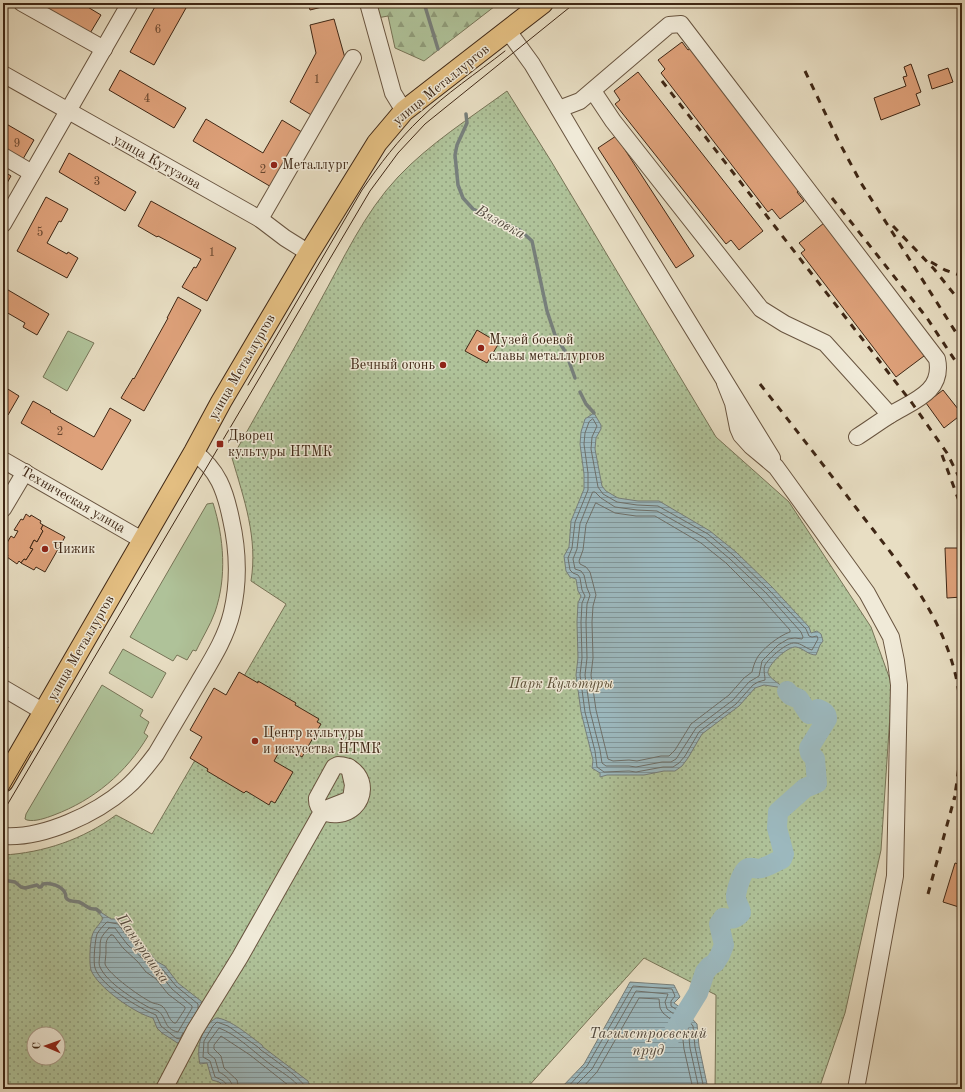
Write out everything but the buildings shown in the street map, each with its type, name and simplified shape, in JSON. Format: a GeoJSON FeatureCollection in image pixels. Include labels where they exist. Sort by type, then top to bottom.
{"type":"FeatureCollection","features":[{"type":"Feature","properties":{"kind":"main road","name":"улица Металлургов"},"geometry":{"type":"LineString","coordinates":[[3,782],[194,452],[221,402],[366,159],[389,127],[404,111],[544,3]]}},
{"type":"Feature","properties":{"kind":"street"},"geometry":{"type":"LineString","coordinates":[[22,3],[104,49]]}},
{"type":"Feature","properties":{"kind":"street"},"geometry":{"type":"LineString","coordinates":[[3,224],[130,3]]}},
{"type":"Feature","properties":{"kind":"street"},"geometry":{"type":"LineString","coordinates":[[368,3],[393,93],[404,111]]}},
{"type":"Feature","properties":{"kind":"street"},"geometry":{"type":"LineString","coordinates":[[559,109],[580,101],[669,25],[681,24],[937,359],[939,367],[938,375],[932,388],[912,403],[856,437]]}},
{"type":"Feature","properties":{"kind":"street"},"geometry":{"type":"LineString","coordinates":[[508,31],[532,64],[584,152],[784,478],[867,593],[891,637],[899,685],[895,876],[856,1089]]}},
{"type":"Feature","properties":{"kind":"street"},"geometry":{"type":"LineString","coordinates":[[260,220],[353,58]]}},
{"type":"Feature","properties":{"kind":"street","name":"улица Кутузова"},"geometry":{"type":"LineString","coordinates":[[3,74],[260,220],[309,253]]}},
{"type":"Feature","properties":{"kind":"street"},"geometry":{"type":"LineString","coordinates":[[592,91],[761,309],[785,324],[825,343],[890,415]]}},
{"type":"Feature","properties":{"kind":"street"},"geometry":{"type":"LineString","coordinates":[[3,156],[32,173]]}},
{"type":"Feature","properties":{"kind":"street"},"geometry":{"type":"LineString","coordinates":[[3,836],[26,836],[54,828],[94,809],[126,788],[145,769],[156,754],[219,645],[232,614],[235,598],[237,559],[235,542],[229,507],[219,481],[208,464],[194,452]]}},
{"type":"Feature","properties":{"kind":"street","name":"Техническая улица"},"geometry":{"type":"LineString","coordinates":[[3,460],[142,540]]}},
{"type":"Feature","properties":{"kind":"street"},"geometry":{"type":"LineString","coordinates":[[3,509],[25,472]]}},
{"type":"Feature","properties":{"kind":"street"},"geometry":{"type":"LineString","coordinates":[[3,688],[44,712]]}},
{"type":"Feature","properties":{"kind":"street"},"geometry":{"type":"LineString","coordinates":[[344,765],[354,770],[359,777],[362,786],[362,794],[353,809],[345,813],[337,814],[323,810],[318,807],[317,798],[334,767],[344,765]]}},
{"type":"Feature","properties":{"kind":"street"},"geometry":{"type":"LineString","coordinates":[[164,1089],[195,1030],[240,957],[323,810]]}},
{"type":"Feature","properties":{"kind":"green space"},"geometry":{"type":"Polygon","coordinates":[[[372,3],[499,3],[424,61],[395,48],[388,16],[377,18],[372,3]]]}},
{"type":"Feature","properties":{"kind":"green space","name":"Парк Культуры"},"geometry":{"type":"Polygon","coordinates":[[[507,91],[551,161],[716,437],[789,502],[871,627],[892,685],[881,850],[845,1013],[819,1089],[715,1089],[716,995],[644,958],[526,1089],[3,1089],[3,855],[18,854],[48,848],[77,838],[104,824],[116,815],[152,834],[286,604],[251,581],[253,549],[249,519],[232,458],[298,342],[364,221],[398,177],[423,153],[507,91]]]}},
{"type":"Feature","properties":{"kind":"green space"},"geometry":{"type":"Polygon","coordinates":[[[68,331],[94,343],[67,391],[43,377],[68,331]]]}},
{"type":"Feature","properties":{"kind":"green space"},"geometry":{"type":"Polygon","coordinates":[[[213,503],[220,530],[223,558],[223,571],[219,599],[213,617],[196,651],[193,650],[187,660],[177,655],[173,661],[130,637],[207,504],[213,503]]]}},
{"type":"Feature","properties":{"kind":"green space"},"geometry":{"type":"Polygon","coordinates":[[[123,649],[166,673],[152,698],[109,673],[123,649]]]}},
{"type":"Feature","properties":{"kind":"green space"},"geometry":{"type":"Polygon","coordinates":[[[102,685],[143,710],[140,716],[149,722],[144,733],[148,736],[130,762],[108,784],[96,793],[69,809],[51,816],[33,820],[25,819],[26,814],[102,685]]]}},
{"type":"Feature","properties":{"kind":"water"},"geometry":{"type":"Polygon","coordinates":[[[594,413],[601,425],[601,429],[596,438],[595,449],[602,486],[606,491],[618,498],[638,501],[659,501],[710,531],[736,552],[772,587],[809,627],[811,633],[817,631],[821,634],[823,641],[816,655],[810,654],[796,647],[783,653],[771,665],[768,673],[772,679],[784,688],[764,685],[755,688],[739,706],[702,734],[688,758],[682,766],[675,771],[664,771],[644,775],[607,775],[600,777],[600,773],[592,768],[593,760],[581,712],[576,675],[578,658],[578,603],[581,596],[578,591],[576,579],[570,577],[566,571],[564,556],[569,547],[571,521],[584,489],[584,474],[580,444],[581,432],[585,419],[594,413]]]}},
{"type":"Feature","properties":{"kind":"water"},"geometry":{"type":"Polygon","coordinates":[[[96,909],[111,919],[121,921],[134,938],[156,961],[165,966],[178,983],[201,1001],[202,1003],[179,1044],[157,1028],[153,1018],[127,1006],[109,992],[95,977],[90,967],[91,939],[93,933],[103,918],[96,909]]]}},
{"type":"Feature","properties":{"kind":"water","name":"Тагилстроевский пруд"},"geometry":{"type":"Polygon","coordinates":[[[630,982],[674,985],[680,997],[674,1003],[684,1010],[697,1024],[699,1046],[708,1089],[560,1089],[584,1064],[630,982]]]}},
{"type":"Feature","properties":{"kind":"water"},"geometry":{"type":"Polygon","coordinates":[[[216,1018],[233,1024],[252,1037],[308,1081],[310,1089],[226,1089],[219,1082],[212,1080],[207,1063],[200,1064],[199,1045],[203,1032],[216,1018]]]}},
{"type":"Feature","properties":{"kind":"waterway","name":"Вязовка"},"geometry":{"type":"LineString","coordinates":[[424,3],[438,49]]}},
{"type":"Feature","properties":{"kind":"waterway","name":"Вязовка"},"geometry":{"type":"LineString","coordinates":[[466,114],[467,123],[457,145],[455,155],[458,185],[463,198],[473,209],[520,230],[532,241],[547,311],[555,335],[566,353],[575,378]]}},
{"type":"Feature","properties":{"kind":"waterway","name":"Вязовка"},"geometry":{"type":"LineString","coordinates":[[580,392],[586,404],[594,413]]}},
{"type":"Feature","properties":{"kind":"waterway","name":"Вязовка"},"geometry":{"type":"LineString","coordinates":[[672,1035],[698,993],[705,972],[715,963],[720,955],[724,945],[719,924],[723,918],[728,919],[737,917],[741,913],[736,900],[736,895],[737,888],[744,872],[746,869],[759,869],[782,859],[784,854],[777,828],[778,812],[805,788],[817,783],[815,759],[810,753],[809,748],[827,719],[826,714],[818,709],[809,714],[799,699],[790,695],[787,691]]}},
{"type":"Feature","properties":{"kind":"waterway","name":"Панкрашка"},"geometry":{"type":"LineString","coordinates":[[3,880],[15,882],[21,887],[25,888],[37,885],[41,887],[43,884],[56,885],[66,894],[68,900],[82,903],[89,908],[96,909],[100,912]]}},
{"type":"Feature","properties":{"kind":"tram line"},"geometry":{"type":"LineString","coordinates":[[3,812],[370,191],[398,153],[425,124],[575,3]]}},
{"type":"Feature","properties":{"kind":"tram line"},"geometry":{"type":"LineString","coordinates":[[248,385],[362,190],[383,162],[397,144],[430,109],[505,51]]}},
{"type":"Feature","properties":{"kind":"tram line"},"geometry":{"type":"LineString","coordinates":[[3,799],[31,751]]}},
{"type":"Feature","properties":{"kind":"railway"},"geometry":{"type":"LineString","coordinates":[[805,71],[838,140],[861,183],[962,342]]}},
{"type":"Feature","properties":{"kind":"railway"},"geometry":{"type":"LineString","coordinates":[[662,81],[912,403],[947,453],[962,483]]}},
{"type":"Feature","properties":{"kind":"railway"},"geometry":{"type":"LineString","coordinates":[[832,198],[927,318],[962,371]]}},
{"type":"Feature","properties":{"kind":"railway"},"geometry":{"type":"LineString","coordinates":[[893,226],[934,269],[962,304]]}},
{"type":"Feature","properties":{"kind":"railway"},"geometry":{"type":"LineString","coordinates":[[931,262],[945,270],[962,276]]}},
{"type":"Feature","properties":{"kind":"railway"},"geometry":{"type":"LineString","coordinates":[[760,384],[902,568],[929,609],[940,630],[949,653],[959,692],[961,738],[959,769],[954,800]]}},
{"type":"Feature","properties":{"kind":"railway"},"geometry":{"type":"LineString","coordinates":[[942,455],[962,509]]}},
{"type":"Feature","properties":{"kind":"railway"},"geometry":{"type":"LineString","coordinates":[[928,894],[955,796]]}},
{"type":"Feature","properties":{"kind":"place","name":"Металлург"},"geometry":{"type":"Point","coordinates":[274,165]}},
{"type":"Feature","properties":{"kind":"place","name":"Музей боевой славы металлургов"},"geometry":{"type":"Point","coordinates":[481,348]}},
{"type":"Feature","properties":{"kind":"place","name":"Вечный огонь"},"geometry":{"type":"Point","coordinates":[443,365]}},
{"type":"Feature","properties":{"kind":"place","name":"Дворец культуры НТМК"},"geometry":{"type":"Point","coordinates":[220,444]}},
{"type":"Feature","properties":{"kind":"place","name":"Чижик"},"geometry":{"type":"Point","coordinates":[45,549]}},
{"type":"Feature","properties":{"kind":"place","name":"Центр культуры и искусства НТМК"},"geometry":{"type":"Point","coordinates":[255,741]}}]}
